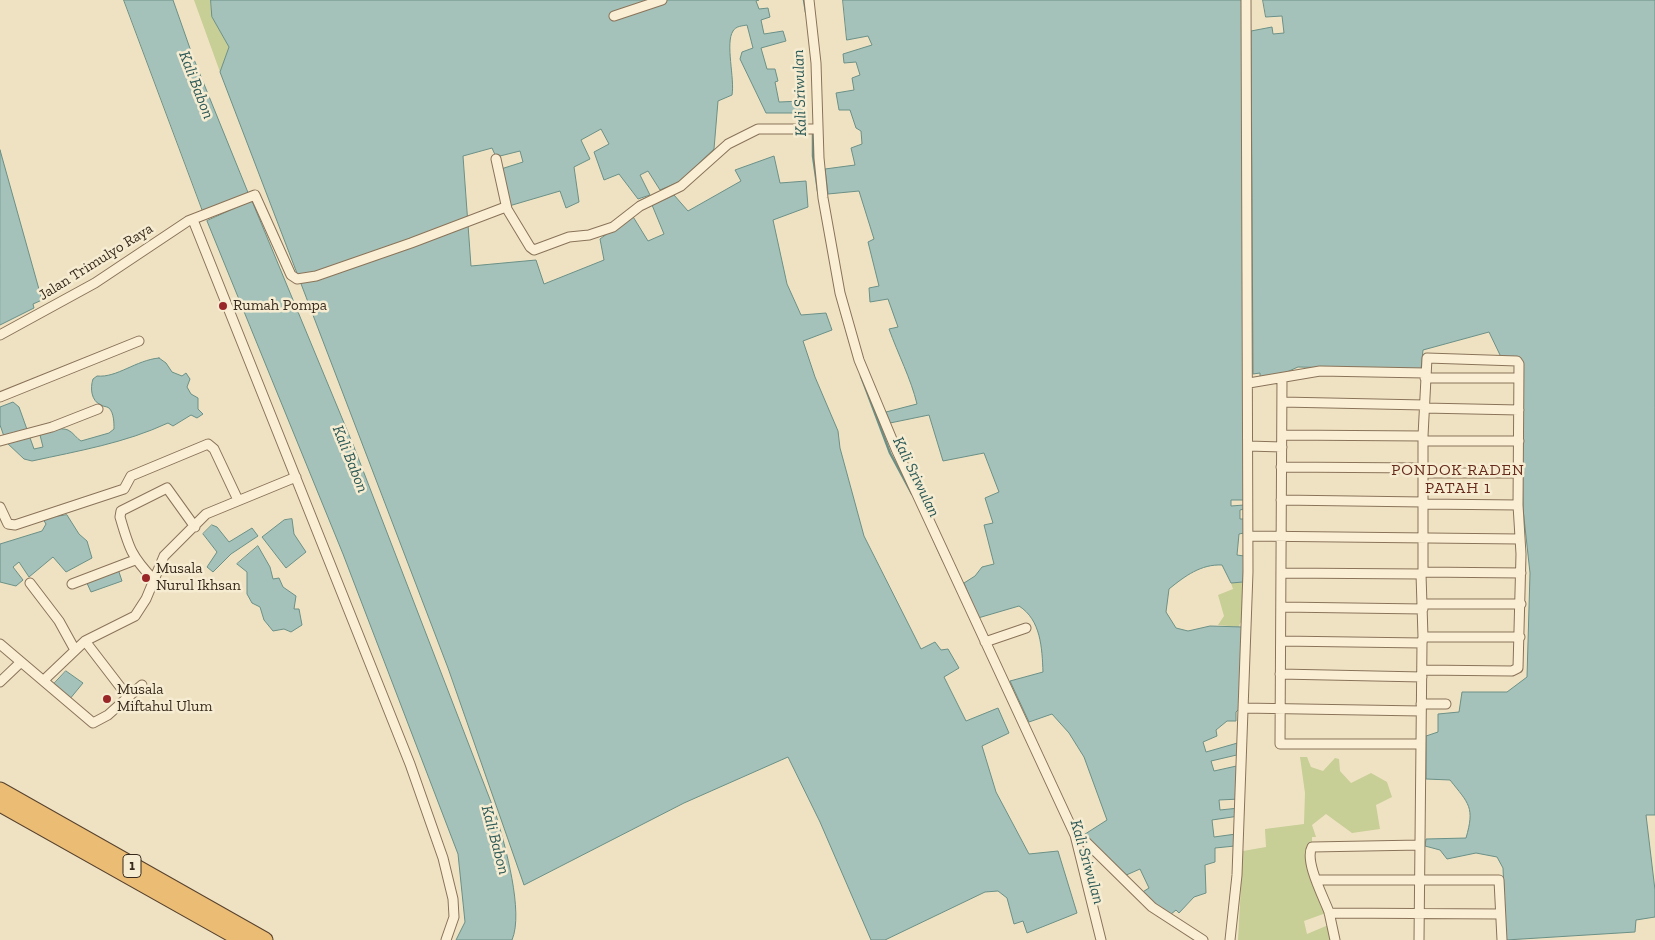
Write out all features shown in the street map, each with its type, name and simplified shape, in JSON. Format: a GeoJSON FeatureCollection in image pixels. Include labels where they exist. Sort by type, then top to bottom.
{"type":"FeatureCollection","features":[{"type":"Feature","properties":{"kind":"highway","name":"1"},"geometry":{"type":"LineString","coordinates":[[0,790],[266,940]]}},
{"type":"Feature","properties":{"kind":"highway","name":"1"},"geometry":{"type":"LineString","coordinates":[[0,804],[242,940]]}},
{"type":"Feature","properties":{"kind":"street"},"geometry":{"type":"LineString","coordinates":[[614,16],[662,0]]}},
{"type":"Feature","properties":{"kind":"street"},"geometry":{"type":"LineString","coordinates":[[809,0],[816,63],[823,198],[840,293],[859,360],[896,449],[1075,835],[1101,940]]}},
{"type":"Feature","properties":{"kind":"street"},"geometry":{"type":"LineString","coordinates":[[1230,940],[1237,875],[1248,536],[1249,383],[1246,0]]}},
{"type":"Feature","properties":{"kind":"street"},"geometry":{"type":"LineString","coordinates":[[496,159],[508,209],[530,247],[536,250],[569,237],[589,235],[613,227],[640,206],[681,186],[719,152],[751,132],[764,127],[818,129]]}},
{"type":"Feature","properties":{"kind":"street","name":"Jalan Trimulyo Raya"},"geometry":{"type":"LineString","coordinates":[[0,335],[95,282],[188,221],[255,195],[291,275],[297,280],[316,276],[411,243],[467,220],[503,208],[508,209]]}},
{"type":"Feature","properties":{"kind":"street"},"geometry":{"type":"LineString","coordinates":[[193,220],[410,764],[454,899],[454,917],[446,940]]}},
{"type":"Feature","properties":{"kind":"street"},"geometry":{"type":"LineString","coordinates":[[0,397],[139,341]]}},
{"type":"Feature","properties":{"kind":"street"},"geometry":{"type":"LineString","coordinates":[[1280,674],[1422,674],[1516,670],[1521,604],[1518,505],[1519,364],[1514,361],[1427,358],[1423,439],[1424,538],[1422,573],[1423,640],[1422,674],[1421,708],[1420,845],[1418,879],[1419,940]]}},
{"type":"Feature","properties":{"kind":"street"},"geometry":{"type":"LineString","coordinates":[[1249,383],[1282,378],[1300,372],[1320,371],[1519,378]]}},
{"type":"Feature","properties":{"kind":"street"},"geometry":{"type":"LineString","coordinates":[[1282,378],[1280,744],[1421,744]]}},
{"type":"Feature","properties":{"kind":"street"},"geometry":{"type":"LineString","coordinates":[[1282,402],[1519,410]]}},
{"type":"Feature","properties":{"kind":"street"},"geometry":{"type":"LineString","coordinates":[[2,441],[52,427],[98,409]]}},
{"type":"Feature","properties":{"kind":"street"},"geometry":{"type":"LineString","coordinates":[[1282,434],[1519,441]]}},
{"type":"Feature","properties":{"kind":"street"},"geometry":{"type":"LineString","coordinates":[[0,507],[8,524],[15,525],[124,489],[132,476],[208,444],[214,449],[238,500]]}},
{"type":"Feature","properties":{"kind":"street"},"geometry":{"type":"LineString","coordinates":[[1248,446],[1282,447]]}},
{"type":"Feature","properties":{"kind":"street"},"geometry":{"type":"LineString","coordinates":[[1282,467],[1518,473]]}},
{"type":"Feature","properties":{"kind":"street"},"geometry":{"type":"LineString","coordinates":[[44,680],[85,641],[135,616],[166,553],[210,512],[296,477]]}},
{"type":"Feature","properties":{"kind":"street"},"geometry":{"type":"LineString","coordinates":[[154,580],[135,560],[130,550],[120,513],[140,500],[167,488],[195,527]]}},
{"type":"Feature","properties":{"kind":"street"},"geometry":{"type":"LineString","coordinates":[[1281,500],[1518,505]]}},
{"type":"Feature","properties":{"kind":"street"},"geometry":{"type":"LineString","coordinates":[[1248,536],[1519,539]]}},
{"type":"Feature","properties":{"kind":"street"},"geometry":{"type":"LineString","coordinates":[[72,584],[135,560]]}},
{"type":"Feature","properties":{"kind":"street"},"geometry":{"type":"LineString","coordinates":[[1281,572],[1521,573]]}},
{"type":"Feature","properties":{"kind":"street"},"geometry":{"type":"LineString","coordinates":[[30,583],[59,621],[75,650]]}},
{"type":"Feature","properties":{"kind":"street"},"geometry":{"type":"LineString","coordinates":[[1281,607],[1521,604]]}},
{"type":"Feature","properties":{"kind":"street"},"geometry":{"type":"LineString","coordinates":[[985,642],[1026,628]]}},
{"type":"Feature","properties":{"kind":"street"},"geometry":{"type":"LineString","coordinates":[[1280,642],[1520,637]]}},
{"type":"Feature","properties":{"kind":"street"},"geometry":{"type":"LineString","coordinates":[[85,641],[128,697]]}},
{"type":"Feature","properties":{"kind":"street"},"geometry":{"type":"LineString","coordinates":[[0,644],[93,723],[108,715],[142,685]]}},
{"type":"Feature","properties":{"kind":"street"},"geometry":{"type":"LineString","coordinates":[[0,682],[21,662]]}},
{"type":"Feature","properties":{"kind":"street"},"geometry":{"type":"LineString","coordinates":[[1243,708],[1421,708],[1446,704]]}},
{"type":"Feature","properties":{"kind":"street"},"geometry":{"type":"LineString","coordinates":[[1075,835],[1086,842],[1152,906],[1203,940]]}},
{"type":"Feature","properties":{"kind":"street"},"geometry":{"type":"LineString","coordinates":[[1335,940],[1329,913],[1316,880],[1309,853],[1314,846],[1420,845]]}},
{"type":"Feature","properties":{"kind":"street"},"geometry":{"type":"LineString","coordinates":[[1316,880],[1500,880],[1502,940]]}},
{"type":"Feature","properties":{"kind":"street"},"geometry":{"type":"LineString","coordinates":[[1329,913],[1500,914]]}},
{"type":"Feature","properties":{"kind":"green space"},"geometry":{"type":"Polygon","coordinates":[[[194,0],[211,0],[212,17],[229,47],[220,72],[194,0]]]}},
{"type":"Feature","properties":{"kind":"green space"},"geometry":{"type":"Polygon","coordinates":[[[1243,582],[1244,622],[1240,623],[1239,627],[1218,625],[1224,616],[1218,595],[1233,589],[1231,583],[1243,582]]]}},
{"type":"Feature","properties":{"kind":"green space"},"geometry":{"type":"Polygon","coordinates":[[[1300,757],[1307,757],[1311,767],[1323,771],[1335,758],[1339,759],[1340,771],[1351,783],[1371,773],[1387,782],[1392,797],[1376,805],[1380,829],[1352,833],[1326,814],[1312,825],[1316,837],[1312,837],[1312,844],[1306,847],[1307,855],[1326,913],[1304,921],[1307,934],[1326,926],[1333,926],[1336,940],[1238,940],[1243,851],[1266,847],[1265,829],[1304,824],[1305,793],[1300,757]]]}},
{"type":"Feature","properties":{"kind":"water","name":"Kali Babon"},"geometry":{"type":"Polygon","coordinates":[[[124,0],[173,0],[193,57],[249,195],[204,214],[124,0]]]}},
{"type":"Feature","properties":{"kind":"water"},"geometry":{"type":"Polygon","coordinates":[[[211,0],[759,0],[756,1],[759,9],[768,8],[770,17],[761,20],[764,34],[783,31],[786,41],[761,48],[767,69],[775,69],[778,81],[775,82],[779,102],[802,101],[803,113],[766,113],[740,59],[742,52],[753,48],[747,25],[737,27],[733,31],[730,44],[732,95],[718,101],[714,149],[679,182],[660,190],[648,171],[640,175],[650,195],[638,199],[619,174],[604,180],[594,152],[609,144],[601,129],[581,140],[590,159],[574,167],[579,202],[566,208],[560,191],[509,206],[501,169],[523,162],[520,151],[496,157],[492,148],[463,156],[471,266],[536,260],[544,284],[604,260],[600,239],[632,215],[648,241],[664,234],[652,205],[674,195],[688,211],[741,181],[735,170],[774,156],[780,183],[806,181],[808,207],[773,220],[787,284],[801,315],[826,313],[832,330],[803,341],[815,377],[838,431],[840,448],[864,536],[921,649],[935,642],[941,650],[948,649],[959,668],[944,677],[966,721],[998,708],[1009,733],[982,746],[996,792],[1029,854],[1058,851],[1077,913],[1027,933],[1023,921],[1014,924],[1007,898],[998,891],[985,892],[885,940],[871,940],[820,822],[788,757],[684,803],[524,885],[448,668],[220,72],[229,47],[212,17],[211,0]]]}},
{"type":"Feature","properties":{"kind":"water"},"geometry":{"type":"Polygon","coordinates":[[[843,0],[1242,0],[1244,500],[1231,500],[1231,506],[1244,505],[1244,509],[1240,510],[1240,519],[1244,519],[1244,533],[1239,534],[1237,555],[1244,556],[1243,582],[1231,583],[1222,565],[1207,566],[1187,575],[1169,589],[1166,612],[1176,628],[1188,631],[1210,626],[1243,627],[1241,707],[1236,712],[1236,721],[1227,721],[1216,730],[1217,736],[1203,742],[1206,752],[1241,742],[1241,754],[1211,761],[1214,771],[1241,765],[1240,799],[1219,800],[1220,810],[1239,808],[1239,816],[1212,820],[1214,837],[1236,834],[1235,846],[1215,848],[1215,862],[1205,865],[1206,893],[1194,897],[1179,913],[1176,910],[1170,915],[1141,893],[1149,888],[1140,869],[1124,876],[1082,836],[1107,820],[1084,757],[1069,733],[1052,714],[1029,722],[1010,681],[1043,672],[1041,644],[1032,619],[1019,606],[978,618],[964,583],[975,576],[982,567],[994,564],[984,525],[993,523],[985,498],[999,492],[984,453],[943,461],[929,415],[890,423],[886,412],[917,404],[889,329],[898,327],[888,299],[870,302],[869,288],[879,286],[868,242],[874,239],[859,191],[828,194],[825,169],[855,165],[851,148],[862,144],[861,131],[856,128],[850,110],[839,110],[836,93],[854,90],[852,78],[860,75],[856,62],[844,63],[843,54],[872,45],[868,36],[847,40],[843,0]]]}},
{"type":"Feature","properties":{"kind":"water"},"geometry":{"type":"Polygon","coordinates":[[[1263,0],[1655,0],[1655,815],[1646,815],[1655,890],[1655,917],[1636,920],[1635,932],[1506,940],[1503,868],[1497,857],[1476,853],[1447,859],[1440,850],[1425,846],[1426,839],[1466,838],[1470,819],[1469,806],[1450,780],[1426,779],[1426,736],[1438,732],[1438,714],[1459,712],[1462,692],[1507,692],[1527,677],[1530,573],[1523,509],[1521,361],[1501,357],[1489,332],[1423,350],[1421,370],[1298,367],[1280,375],[1260,379],[1260,373],[1253,374],[1251,31],[1272,27],[1273,34],[1284,33],[1282,16],[1266,17],[1263,0]]]}},
{"type":"Feature","properties":{"kind":"water"},"geometry":{"type":"Polygon","coordinates":[[[0,150],[42,300],[33,304],[34,308],[0,325],[0,150]]]}},
{"type":"Feature","properties":{"kind":"water","name":"Kali Babon"},"geometry":{"type":"Polygon","coordinates":[[[252,201],[354,447],[496,815],[515,896],[515,928],[512,940],[456,940],[465,922],[458,854],[343,554],[207,221],[252,201]]]}},
{"type":"Feature","properties":{"kind":"water"},"geometry":{"type":"Polygon","coordinates":[[[159,358],[166,363],[172,372],[182,376],[186,373],[190,379],[187,387],[191,394],[198,398],[198,409],[203,414],[197,418],[191,415],[173,426],[168,423],[118,441],[32,461],[24,459],[6,442],[0,425],[0,407],[13,402],[19,407],[34,449],[43,447],[40,435],[53,430],[68,430],[81,441],[109,433],[114,429],[113,415],[109,408],[95,401],[92,390],[93,379],[97,376],[119,372],[142,362],[159,358]]]}},
{"type":"Feature","properties":{"kind":"water"},"geometry":{"type":"Polygon","coordinates":[[[67,515],[79,534],[87,541],[92,558],[66,572],[53,557],[29,577],[19,562],[13,567],[23,580],[16,586],[0,582],[0,544],[42,531],[46,524],[43,519],[67,515]]]}},
{"type":"Feature","properties":{"kind":"water"},"geometry":{"type":"Polygon","coordinates":[[[292,519],[294,534],[306,552],[286,568],[262,537],[284,520],[292,519]]]}},
{"type":"Feature","properties":{"kind":"water"},"geometry":{"type":"Polygon","coordinates":[[[212,525],[217,527],[229,542],[252,528],[258,536],[231,554],[213,572],[207,567],[217,552],[203,534],[212,525]]]}},
{"type":"Feature","properties":{"kind":"water"},"geometry":{"type":"Polygon","coordinates":[[[258,546],[270,567],[273,579],[279,578],[283,587],[296,596],[294,609],[299,609],[302,625],[291,632],[284,629],[273,631],[264,620],[260,607],[252,603],[247,594],[247,572],[237,564],[258,546]]]}},
{"type":"Feature","properties":{"kind":"water"},"geometry":{"type":"Polygon","coordinates":[[[118,569],[122,581],[91,592],[86,581],[118,569]]]}},
{"type":"Feature","properties":{"kind":"water"},"geometry":{"type":"Polygon","coordinates":[[[66,671],[83,683],[69,700],[53,685],[66,671]]]}},
{"type":"Feature","properties":{"kind":"waterway","name":"Kali Sriwulan"},"geometry":{"type":"LineString","coordinates":[[804,0],[806,12]]}},
{"type":"Feature","properties":{"kind":"waterway","name":"Kali Sriwulan"},"geometry":{"type":"LineString","coordinates":[[813,132],[813,156],[818,191]]}},
{"type":"Feature","properties":{"kind":"waterway","name":"Kali Sriwulan"},"geometry":{"type":"LineString","coordinates":[[840,307],[850,342]]}},
{"type":"Feature","properties":{"kind":"waterway","name":"Kali Sriwulan"},"geometry":{"type":"LineString","coordinates":[[861,376],[890,453],[912,494]]}},
{"type":"Feature","properties":{"kind":"waterway","name":"Kali Sriwulan"},"geometry":{"type":"LineString","coordinates":[[934,540],[943,560]]}},
{"type":"Feature","properties":{"kind":"place","name":"Rumah Pompa"},"geometry":{"type":"Point","coordinates":[223,306]}},
{"type":"Feature","properties":{"kind":"place","name":"Musala Nurul Ikhsan"},"geometry":{"type":"Point","coordinates":[146,578]}},
{"type":"Feature","properties":{"kind":"place","name":"Musala Miftahul Ulum"},"geometry":{"type":"Point","coordinates":[107,699]}},
{"type":"Feature","properties":{"kind":"district","name":"PONDOK RADEN PATAH 1"},"geometry":{"type":"Point","coordinates":[1458,479]}}]}
